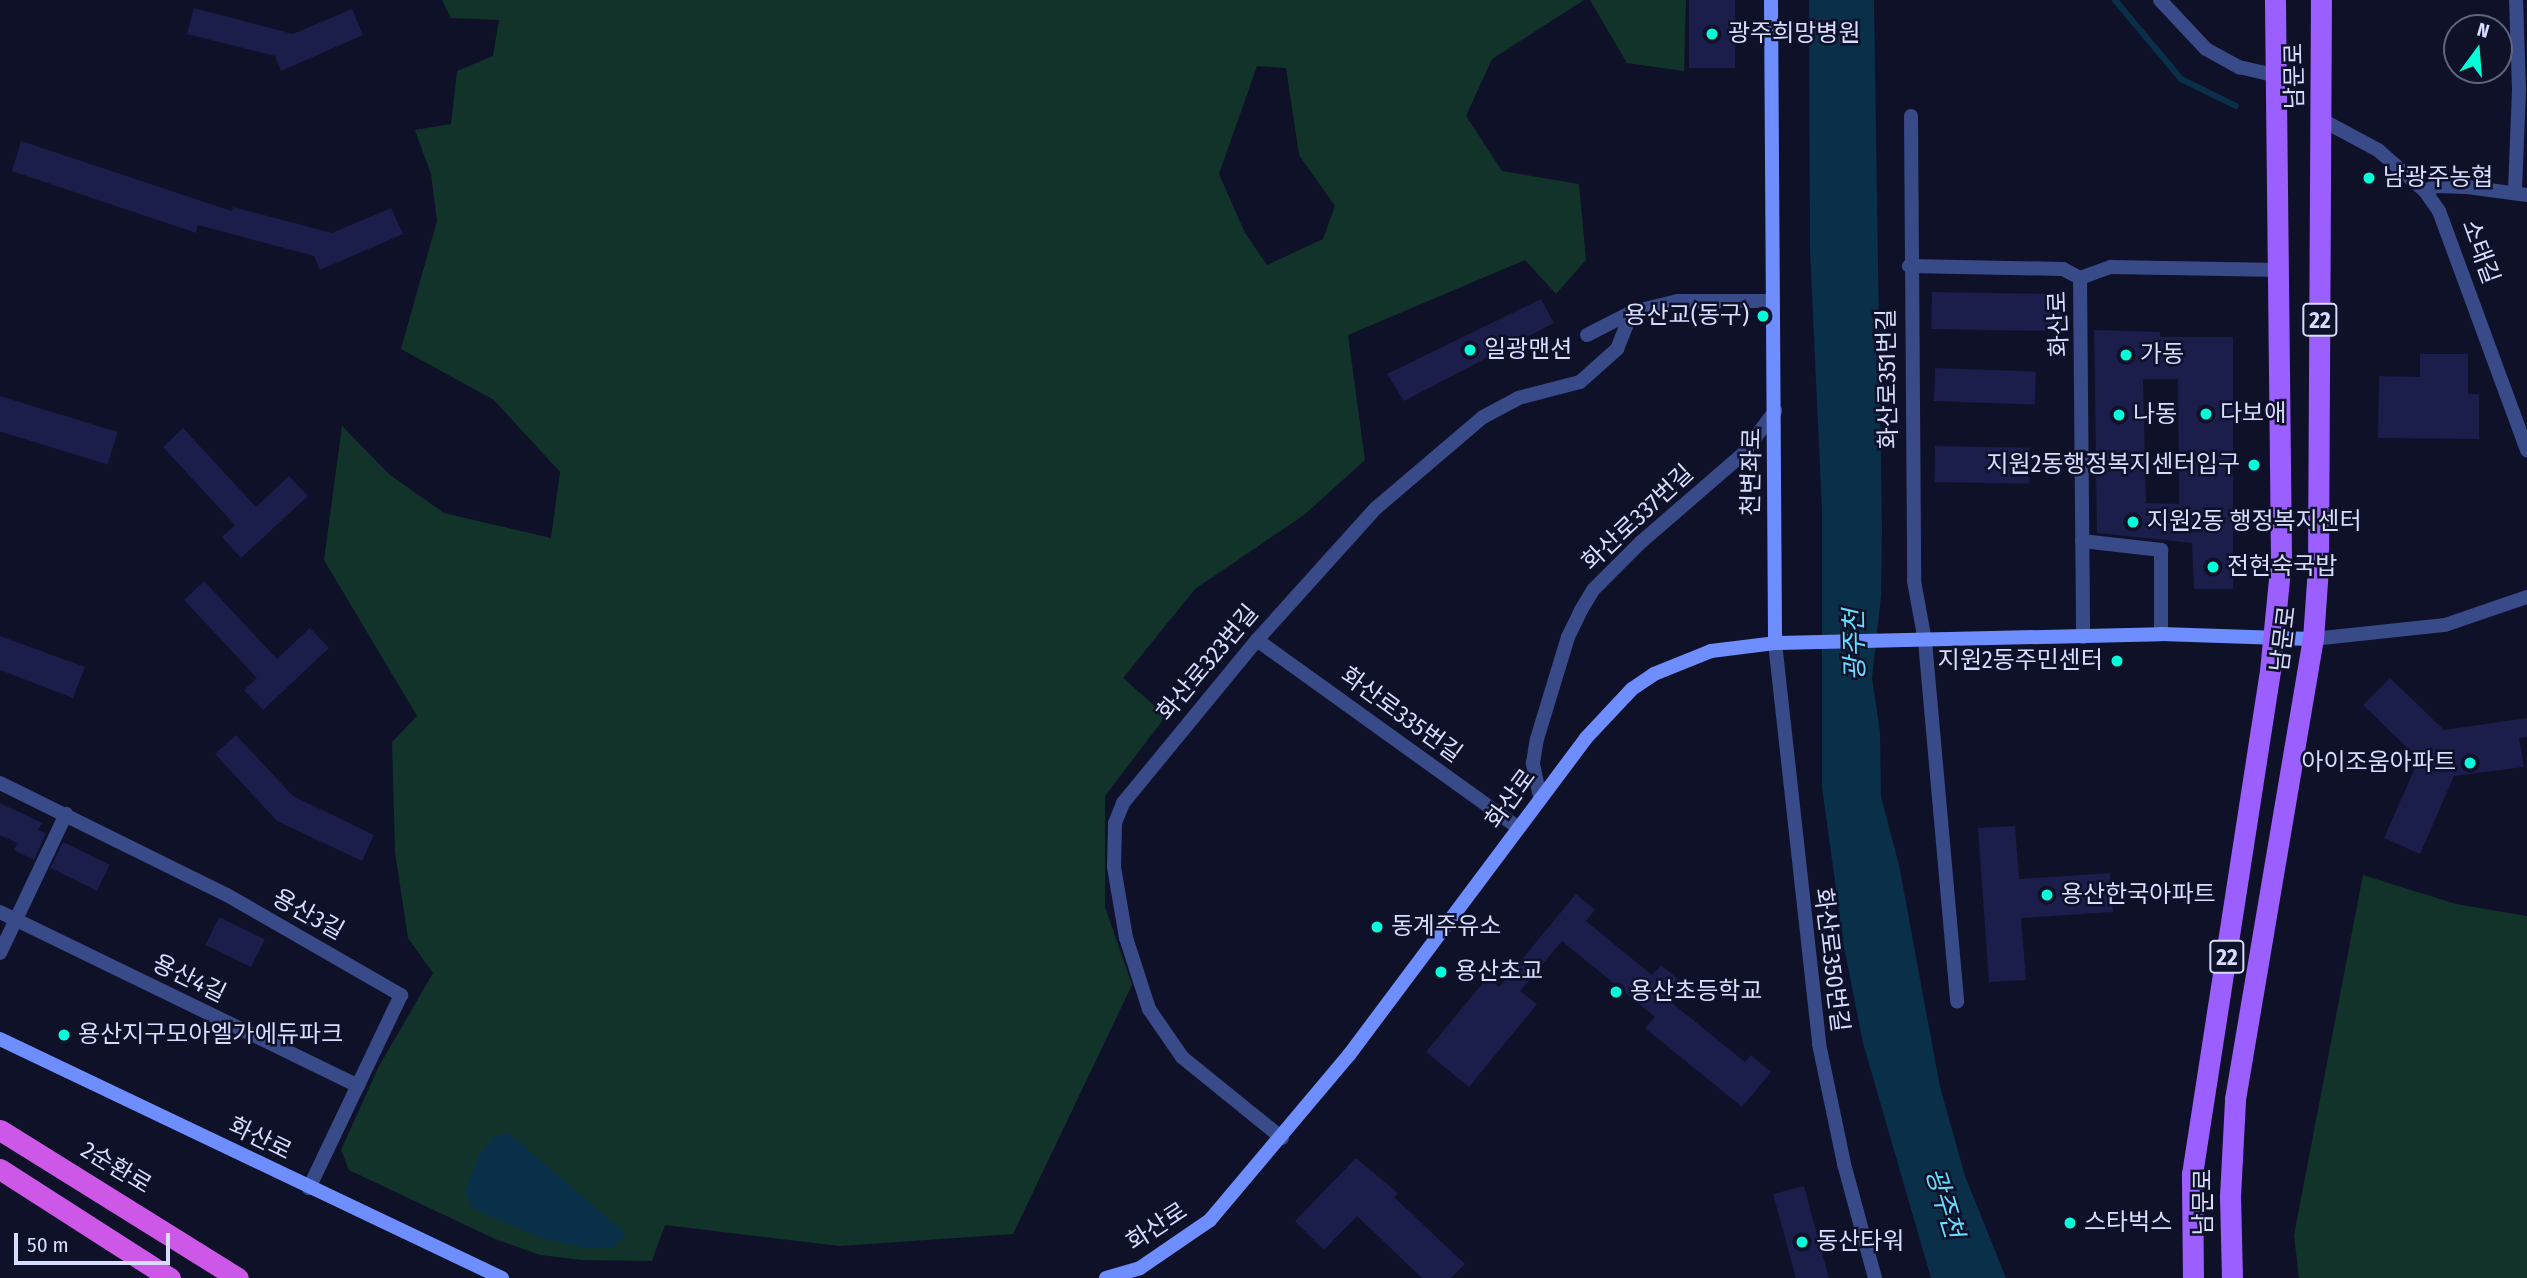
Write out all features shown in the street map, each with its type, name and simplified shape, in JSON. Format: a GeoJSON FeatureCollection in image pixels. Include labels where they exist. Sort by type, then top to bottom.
{"type":"FeatureCollection","features":[{"type":"Feature","properties":{"kind":"highway","name":"2순환로"},"geometry":{"type":"LineString","coordinates":[[0,1130],[238,1278]]}},
{"type":"Feature","properties":{"kind":"highway"},"geometry":{"type":"LineString","coordinates":[[0,1169],[170,1278]]}},
{"type":"Feature","properties":{"kind":"main road","name":"천변좌로"},"geometry":{"type":"LineString","coordinates":[[1771,0],[1775,643]]}},
{"type":"Feature","properties":{"kind":"main road","name":"남문로"},"geometry":{"type":"LineString","coordinates":[[2193,1278],[2192,1174],[2274,638],[2281,558],[2275,0]]}},
{"type":"Feature","properties":{"kind":"main road","name":"남문로"},"geometry":{"type":"LineString","coordinates":[[2232,1278],[2230,1196],[2235,1099],[2313,639],[2318,567],[2321,0]]}},
{"type":"Feature","properties":{"kind":"main road","name":"화산로"},"geometry":{"type":"LineString","coordinates":[[1106,1278],[1124,1276],[1179,1245],[1210,1220],[1282,1138],[1540,797],[1614,706],[1654,674],[1710,651],[1775,643],[2161,634],[2313,639]]}},
{"type":"Feature","properties":{"kind":"main road","name":"화산로"},"geometry":{"type":"LineString","coordinates":[[0,1039],[502,1278]]}},
{"type":"Feature","properties":{"kind":"street"},"geometry":{"type":"LineString","coordinates":[[2160,0],[2206,49],[2239,67],[2275,75]]}},
{"type":"Feature","properties":{"kind":"street"},"geometry":{"type":"LineString","coordinates":[[2425,191],[2437,186],[2521,193],[2516,0]]}},
{"type":"Feature","properties":{"kind":"street","name":"화산로351번길"},"geometry":{"type":"LineString","coordinates":[[1911,116],[1909,266],[1914,581],[1925,641],[1957,1002]]}},
{"type":"Feature","properties":{"kind":"street","name":"소태길"},"geometry":{"type":"LineString","coordinates":[[2322,120],[2378,150],[2425,191],[2448,226],[2527,450]]}},
{"type":"Feature","properties":{"kind":"street","name":"화산로"},"geometry":{"type":"LineString","coordinates":[[1909,266],[2063,269],[2080,278],[2083,637]]}},
{"type":"Feature","properties":{"kind":"street"},"geometry":{"type":"LineString","coordinates":[[2080,278],[2111,267],[2280,270]]}},
{"type":"Feature","properties":{"kind":"street"},"geometry":{"type":"LineString","coordinates":[[1587,335],[1632,312],[1678,301],[1772,301]]}},
{"type":"Feature","properties":{"kind":"street","name":"화산로323번길"},"geometry":{"type":"LineString","coordinates":[[1282,1138],[1182,1057],[1167,1039],[1149,1009],[1126,938],[1114,867],[1115,823],[1131,790],[1257,640],[1367,517],[1449,443],[1518,398],[1580,382],[1617,349],[1632,312]]}},
{"type":"Feature","properties":{"kind":"street","name":"화산로337번길"},"geometry":{"type":"LineString","coordinates":[[1540,797],[1533,763],[1537,739],[1568,637],[1587,600],[1640,542],[1743,454],[1775,411]]}},
{"type":"Feature","properties":{"kind":"street"},"geometry":{"type":"LineString","coordinates":[[2082,541],[2161,550],[2161,634]]}},
{"type":"Feature","properties":{"kind":"street"},"geometry":{"type":"LineString","coordinates":[[2313,639],[2445,625],[2527,597]]}},
{"type":"Feature","properties":{"kind":"street","name":"화산로335번길"},"geometry":{"type":"LineString","coordinates":[[1257,640],[1519,828]]}},
{"type":"Feature","properties":{"kind":"street","name":"화산로350번길"},"geometry":{"type":"LineString","coordinates":[[1775,643],[1819,1044],[1844,1164],[1875,1278]]}},
{"type":"Feature","properties":{"kind":"street","name":"용산3길"},"geometry":{"type":"LineString","coordinates":[[0,783],[227,895],[401,995],[309,1188]]}},
{"type":"Feature","properties":{"kind":"street"},"geometry":{"type":"LineString","coordinates":[[0,953],[66,814]]}},
{"type":"Feature","properties":{"kind":"street","name":"용산4길"},"geometry":{"type":"LineString","coordinates":[[0,912],[358,1086]]}},
{"type":"Feature","properties":{"kind":"green space"},"geometry":{"type":"Polygon","coordinates":[[[442,0],[1584,0],[1492,59],[1466,116],[1502,171],[1579,184],[1586,260],[1556,294],[1525,260],[1348,335],[1365,460],[1304,515],[1195,589],[1123,678],[1166,716],[1105,796],[1105,907],[1132,985],[1013,1234],[840,1246],[665,1225],[652,1261],[582,1260],[540,1255],[495,1239],[349,1170],[341,1150],[378,1068],[433,973],[408,938],[395,852],[392,742],[417,716],[324,560],[342,426],[390,475],[444,513],[551,538],[560,472],[494,400],[401,349],[437,221],[431,174],[415,130],[451,124],[457,71],[493,56],[499,20],[451,18],[442,0]],[[1257,66],[1219,174],[1245,233],[1267,265],[1323,239],[1335,206],[1299,155],[1286,68],[1257,66]]]}},
{"type":"Feature","properties":{"kind":"green space"},"geometry":{"type":"Polygon","coordinates":[[[1590,0],[1686,0],[1684,71],[1627,63],[1590,0]]]}},
{"type":"Feature","properties":{"kind":"green space"},"geometry":{"type":"Polygon","coordinates":[[[2363,875],[2456,904],[2527,916],[2527,1278],[2299,1278],[2294,1235],[2363,875]]]}},
{"type":"Feature","properties":{"kind":"water","name":"광주천"},"geometry":{"type":"Polygon","coordinates":[[[1809,0],[1874,0],[1882,530],[1881,596],[1872,678],[1880,732],[1881,797],[1899,865],[1940,1087],[1965,1176],[2006,1278],[1931,1278],[1863,1043],[1844,947],[1822,787],[1822,510],[1810,250],[1809,0]]]}},
{"type":"Feature","properties":{"kind":"water"},"geometry":{"type":"Polygon","coordinates":[[[509,1133],[626,1234],[613,1248],[581,1247],[539,1237],[472,1208],[465,1191],[479,1155],[495,1136],[509,1133]]]}},
{"type":"Feature","properties":{"kind":"building","name":"광주희망병원"},"geometry":{"type":"Polygon","coordinates":[[[1689,0],[1735,0],[1735,68],[1689,68],[1689,0]]]}},
{"type":"Feature","properties":{"kind":"building"},"geometry":{"type":"Polygon","coordinates":[[[194,8],[293,34],[352,9],[363,35],[281,71],[275,56],[187,34],[194,8]]]}},
{"type":"Feature","properties":{"kind":"building"},"geometry":{"type":"Polygon","coordinates":[[[21,141],[232,211],[233,207],[332,233],[391,208],[403,234],[320,270],[314,256],[198,225],[196,233],[12,171],[21,141]]]}},
{"type":"Feature","properties":{"kind":"building"},"geometry":{"type":"Polygon","coordinates":[[[1932,292],[2062,294],[2061,331],[1931,329],[1932,292]]]}},
{"type":"Feature","properties":{"kind":"building","name":"일광맨션"},"geometry":{"type":"Polygon","coordinates":[[[1541,299],[1554,323],[1404,401],[1387,374],[1541,299]]]}},
{"type":"Feature","properties":{"kind":"building"},"geometry":{"type":"Polygon","coordinates":[[[2094,330],[2160,332],[2160,337],[2233,337],[2233,589],[2194,589],[2192,543],[2097,533],[2094,330]],[[2143,379],[2146,503],[2179,504],[2178,379],[2143,379]]]}},
{"type":"Feature","properties":{"kind":"building"},"geometry":{"type":"Polygon","coordinates":[[[2420,354],[2468,354],[2468,394],[2479,394],[2479,439],[2378,438],[2379,376],[2420,377],[2420,354]]]}},
{"type":"Feature","properties":{"kind":"building"},"geometry":{"type":"Polygon","coordinates":[[[1935,368],[2036,372],[2035,405],[1934,401],[1935,368]]]}},
{"type":"Feature","properties":{"kind":"building"},"geometry":{"type":"Polygon","coordinates":[[[0,396],[118,432],[108,464],[0,432],[0,396]]]}},
{"type":"Feature","properties":{"kind":"building"},"geometry":{"type":"Polygon","coordinates":[[[183,428],[256,507],[289,476],[308,496],[241,558],[222,537],[235,525],[163,447],[183,428]]]}},
{"type":"Feature","properties":{"kind":"building"},"geometry":{"type":"Polygon","coordinates":[[[1935,446],[2030,448],[2029,484],[1934,482],[1935,446]]]}},
{"type":"Feature","properties":{"kind":"building"},"geometry":{"type":"Polygon","coordinates":[[[204,581],[277,659],[310,628],[329,648],[263,710],[244,690],[257,678],[184,600],[204,581]]]}},
{"type":"Feature","properties":{"kind":"building"},"geometry":{"type":"Polygon","coordinates":[[[0,636],[85,667],[73,698],[0,670],[0,636]]]}},
{"type":"Feature","properties":{"kind":"building","name":"아이조움아파트"},"geometry":{"type":"Polygon","coordinates":[[[2390,678],[2444,730],[2527,718],[2527,737],[2519,738],[2524,767],[2454,776],[2420,854],[2384,838],[2419,759],[2363,705],[2390,678]]]}},
{"type":"Feature","properties":{"kind":"building"},"geometry":{"type":"Polygon","coordinates":[[[236,735],[293,796],[374,835],[362,861],[277,821],[215,754],[236,735]]]}},
{"type":"Feature","properties":{"kind":"building"},"geometry":{"type":"Polygon","coordinates":[[[0,803],[42,823],[38,830],[46,833],[34,860],[14,850],[17,843],[0,835],[0,803]]]}},
{"type":"Feature","properties":{"kind":"building","name":"용산한국아파트"},"geometry":{"type":"Polygon","coordinates":[[[2015,826],[2019,879],[2110,873],[2113,912],[2021,918],[2026,980],[1989,982],[1978,828],[2015,826]]]}},
{"type":"Feature","properties":{"kind":"building"},"geometry":{"type":"Polygon","coordinates":[[[63,842],[110,865],[97,891],[50,868],[63,842]]]}},
{"type":"Feature","properties":{"kind":"building"},"geometry":{"type":"Polygon","coordinates":[[[1576,894],[1595,910],[1586,921],[1652,975],[1661,965],[1681,982],[1667,999],[1745,1062],[1751,1055],[1771,1072],[1742,1107],[1645,1028],[1655,1017],[1562,941],[1520,991],[1537,1004],[1469,1087],[1426,1052],[1487,978],[1499,987],[1576,894]]]}},
{"type":"Feature","properties":{"kind":"building"},"geometry":{"type":"Polygon","coordinates":[[[219,917],[265,939],[251,967],[205,945],[219,917]]]}},
{"type":"Feature","properties":{"kind":"building"},"geometry":{"type":"Polygon","coordinates":[[[1356,1158],[1398,1193],[1394,1197],[1465,1264],[1451,1278],[1422,1278],[1357,1216],[1324,1250],[1295,1221],[1356,1158]]]}},
{"type":"Feature","properties":{"kind":"building","name":"동산타워"},"geometry":{"type":"Polygon","coordinates":[[[1804,1186],[1829,1278],[1796,1278],[1773,1194],[1804,1186]]]}},
{"type":"Feature","properties":{"kind":"waterway"},"geometry":{"type":"LineString","coordinates":[[2115,0],[2181,79],[2236,106]]}},
{"type":"Feature","properties":{"kind":"place","name":"광주희망병원"},"geometry":{"type":"Point","coordinates":[1712,34]}},
{"type":"Feature","properties":{"kind":"place","name":"남광주농협"},"geometry":{"type":"Point","coordinates":[2369,178]}},
{"type":"Feature","properties":{"kind":"place","name":"용산교(동구)"},"geometry":{"type":"Point","coordinates":[1763,316]}},
{"type":"Feature","properties":{"kind":"place","name":"일광맨션"},"geometry":{"type":"Point","coordinates":[1470,350]}},
{"type":"Feature","properties":{"kind":"place","name":"가동"},"geometry":{"type":"Point","coordinates":[2126,355]}},
{"type":"Feature","properties":{"kind":"place","name":"다보애"},"geometry":{"type":"Point","coordinates":[2206,414]}},
{"type":"Feature","properties":{"kind":"place","name":"나동"},"geometry":{"type":"Point","coordinates":[2119,415]}},
{"type":"Feature","properties":{"kind":"place","name":"지원2동행정복지센터입구"},"geometry":{"type":"Point","coordinates":[2254,465]}},
{"type":"Feature","properties":{"kind":"place","name":"지원2동 행정복지센터"},"geometry":{"type":"Point","coordinates":[2133,522]}},
{"type":"Feature","properties":{"kind":"place","name":"전현숙국밥"},"geometry":{"type":"Point","coordinates":[2213,567]}},
{"type":"Feature","properties":{"kind":"place","name":"지원2동주민센터"},"geometry":{"type":"Point","coordinates":[2117,661]}},
{"type":"Feature","properties":{"kind":"place","name":"아이조움아파트"},"geometry":{"type":"Point","coordinates":[2470,763]}},
{"type":"Feature","properties":{"kind":"place","name":"용산한국아파트"},"geometry":{"type":"Point","coordinates":[2047,895]}},
{"type":"Feature","properties":{"kind":"place","name":"동계주유소"},"geometry":{"type":"Point","coordinates":[1377,927]}},
{"type":"Feature","properties":{"kind":"place","name":"용산초교"},"geometry":{"type":"Point","coordinates":[1441,972]}},
{"type":"Feature","properties":{"kind":"place","name":"용산초등학교"},"geometry":{"type":"Point","coordinates":[1616,992]}},
{"type":"Feature","properties":{"kind":"place","name":"용산지구모아엘가에듀파크"},"geometry":{"type":"Point","coordinates":[64,1035]}},
{"type":"Feature","properties":{"kind":"place","name":"스타벅스"},"geometry":{"type":"Point","coordinates":[2070,1223]}},
{"type":"Feature","properties":{"kind":"place","name":"동산타워"},"geometry":{"type":"Point","coordinates":[1802,1242]}}]}
